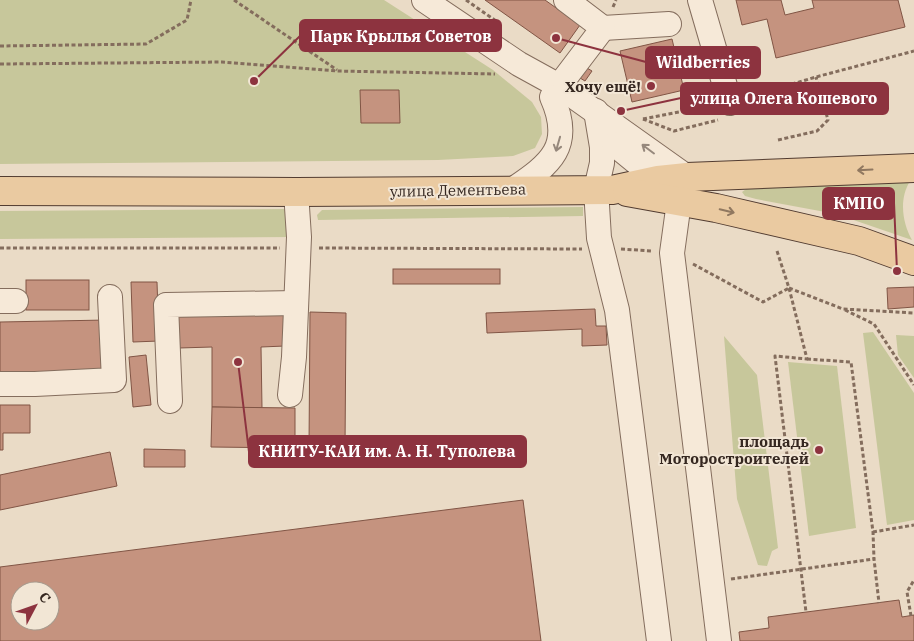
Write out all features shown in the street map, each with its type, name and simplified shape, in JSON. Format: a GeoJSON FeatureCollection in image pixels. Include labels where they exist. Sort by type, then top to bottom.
{"type":"FeatureCollection","features":[{"type":"Feature","properties":{"kind":"main road"},"geometry":{"type":"LineString","coordinates":[[604,189],[683,190],[914,168]]}},
{"type":"Feature","properties":{"kind":"main road","name":"улица Дементьева"},"geometry":{"type":"LineString","coordinates":[[0,191],[296,192],[604,189],[658,180]]}},
{"type":"Feature","properties":{"kind":"main road"},"geometry":{"type":"LineString","coordinates":[[658,180],[683,190],[716,208],[859,241],[914,262]]}},
{"type":"Feature","properties":{"kind":"street"},"geometry":{"type":"LineString","coordinates":[[424,0],[510,69],[555,92],[598,122],[683,190],[672,252],[719,641]]}},
{"type":"Feature","properties":{"kind":"street"},"geometry":{"type":"LineString","coordinates":[[566,0],[603,28],[669,24]]}},
{"type":"Feature","properties":{"kind":"street"},"geometry":{"type":"LineString","coordinates":[[700,0],[725,111]]}},
{"type":"Feature","properties":{"kind":"street"},"geometry":{"type":"LineString","coordinates":[[512,190],[533,176],[547,163],[556,151],[561,140],[561,124],[555,92],[603,28]]}},
{"type":"Feature","properties":{"kind":"street"},"geometry":{"type":"LineString","coordinates":[[598,122],[658,180]]}},
{"type":"Feature","properties":{"kind":"street"},"geometry":{"type":"LineString","coordinates":[[598,122],[604,189],[599,238],[617,310],[660,641]]}},
{"type":"Feature","properties":{"kind":"street"},"geometry":{"type":"LineString","coordinates":[[290,395],[299,248],[296,192]]}},
{"type":"Feature","properties":{"kind":"street"},"geometry":{"type":"LineString","coordinates":[[0,384],[114,380],[110,298]]}},
{"type":"Feature","properties":{"kind":"street"},"geometry":{"type":"LineString","coordinates":[[170,401],[166,305],[296,303]]}},
{"type":"Feature","properties":{"kind":"path"},"geometry":{"type":"LineString","coordinates":[[0,46],[146,44],[187,20],[191,0]]}},
{"type":"Feature","properties":{"kind":"path"},"geometry":{"type":"LineString","coordinates":[[234,0],[337,71]]}},
{"type":"Feature","properties":{"kind":"path"},"geometry":{"type":"LineString","coordinates":[[725,111],[642,119],[674,131],[816,77],[914,51]]}},
{"type":"Feature","properties":{"kind":"path"},"geometry":{"type":"LineString","coordinates":[[0,64],[222,62],[337,71],[510,69]]}},
{"type":"Feature","properties":{"kind":"path"},"geometry":{"type":"LineString","coordinates":[[778,140],[816,131],[828,120],[816,77]]}},
{"type":"Feature","properties":{"kind":"path"},"geometry":{"type":"LineString","coordinates":[[0,248],[627,249],[672,252],[763,302],[789,288],[843,309],[874,324],[914,385]]}},
{"type":"Feature","properties":{"kind":"path"},"geometry":{"type":"LineString","coordinates":[[778,252],[807,359]]}},
{"type":"Feature","properties":{"kind":"path"},"geometry":{"type":"LineString","coordinates":[[843,309],[914,314]]}},
{"type":"Feature","properties":{"kind":"path"},"geometry":{"type":"LineString","coordinates":[[806,612],[775,356],[851,362],[873,532],[879,603]]}},
{"type":"Feature","properties":{"kind":"path"},"geometry":{"type":"LineString","coordinates":[[873,532],[914,525]]}},
{"type":"Feature","properties":{"kind":"path"},"geometry":{"type":"LineString","coordinates":[[712,581],[874,559]]}},
{"type":"Feature","properties":{"kind":"path"},"geometry":{"type":"LineString","coordinates":[[912,616],[907,592],[914,580]]}},
{"type":"Feature","properties":{"kind":"green space"},"geometry":{"type":"Polygon","coordinates":[[[0,0],[384,0],[493,70],[532,102],[541,117],[542,134],[535,148],[513,156],[438,160],[0,164],[0,0]]]}},
{"type":"Feature","properties":{"kind":"green space"},"geometry":{"type":"Polygon","coordinates":[[[910,181],[904,195],[903,210],[906,226],[912,240],[836,214],[756,199],[745,196],[742,192],[749,187],[910,181]]]}},
{"type":"Feature","properties":{"kind":"green space"},"geometry":{"type":"Polygon","coordinates":[[[583,207],[583,216],[318,220],[317,215],[322,210],[583,207]]]}},
{"type":"Feature","properties":{"kind":"green space"},"geometry":{"type":"Polygon","coordinates":[[[291,209],[295,237],[0,239],[0,211],[291,209]]]}},
{"type":"Feature","properties":{"kind":"green space"},"geometry":{"type":"Polygon","coordinates":[[[873,332],[914,393],[914,520],[887,525],[863,333],[873,332]]]}},
{"type":"Feature","properties":{"kind":"green space"},"geometry":{"type":"Polygon","coordinates":[[[896,335],[914,336],[914,378],[898,355],[896,335]]]}},
{"type":"Feature","properties":{"kind":"green space"},"geometry":{"type":"Polygon","coordinates":[[[724,336],[757,375],[778,548],[772,551],[767,566],[758,565],[737,499],[724,336]]]}},
{"type":"Feature","properties":{"kind":"green space"},"geometry":{"type":"Polygon","coordinates":[[[788,362],[837,366],[856,528],[809,536],[788,362]]]}},
{"type":"Feature","properties":{"kind":"building"},"geometry":{"type":"Polygon","coordinates":[[[485,0],[545,0],[580,25],[560,53],[485,0]]]}},
{"type":"Feature","properties":{"kind":"building"},"geometry":{"type":"Polygon","coordinates":[[[736,0],[781,0],[785,15],[814,8],[812,0],[898,0],[905,27],[776,58],[767,19],[742,25],[736,0]]]}},
{"type":"Feature","properties":{"kind":"building"},"geometry":{"type":"Polygon","coordinates":[[[672,39],[684,90],[632,102],[620,51],[672,39]]]}},
{"type":"Feature","properties":{"kind":"building"},"geometry":{"type":"Polygon","coordinates":[[[582,65],[592,71],[585,81],[575,75],[582,65]]]}},
{"type":"Feature","properties":{"kind":"building"},"geometry":{"type":"Polygon","coordinates":[[[360,90],[399,90],[400,123],[361,123],[360,90]]]}},
{"type":"Feature","properties":{"kind":"building"},"geometry":{"type":"Polygon","coordinates":[[[393,269],[500,269],[500,284],[393,284],[393,269]]]}},
{"type":"Feature","properties":{"kind":"building"},"geometry":{"type":"Polygon","coordinates":[[[26,280],[89,280],[89,310],[26,310],[26,280]]]}},
{"type":"Feature","properties":{"kind":"building"},"geometry":{"type":"Polygon","coordinates":[[[131,282],[157,282],[159,341],[133,342],[131,282]]]}},
{"type":"Feature","properties":{"kind":"building"},"geometry":{"type":"Polygon","coordinates":[[[914,287],[914,307],[888,309],[887,288],[914,287]]]}},
{"type":"Feature","properties":{"kind":"building"},"geometry":{"type":"Polygon","coordinates":[[[595,309],[596,326],[606,326],[607,345],[582,346],[582,329],[487,333],[486,313],[595,309]]]}},
{"type":"Feature","properties":{"kind":"building"},"geometry":{"type":"Polygon","coordinates":[[[284,311],[285,346],[261,347],[262,408],[212,407],[212,347],[179,348],[178,313],[284,311]]]}},
{"type":"Feature","properties":{"kind":"building"},"geometry":{"type":"Polygon","coordinates":[[[310,312],[346,313],[345,448],[309,447],[310,312]]]}},
{"type":"Feature","properties":{"kind":"building"},"geometry":{"type":"Polygon","coordinates":[[[107,320],[108,372],[0,374],[0,322],[107,320]]]}},
{"type":"Feature","properties":{"kind":"building"},"geometry":{"type":"Polygon","coordinates":[[[146,355],[151,405],[133,407],[129,357],[146,355]]]}},
{"type":"Feature","properties":{"kind":"building"},"geometry":{"type":"Polygon","coordinates":[[[0,405],[30,405],[30,433],[3,433],[3,450],[0,450],[0,405]]]}},
{"type":"Feature","properties":{"kind":"building"},"geometry":{"type":"Polygon","coordinates":[[[212,407],[295,408],[295,448],[211,447],[212,407]]]}},
{"type":"Feature","properties":{"kind":"building"},"geometry":{"type":"Polygon","coordinates":[[[144,449],[185,450],[185,467],[144,467],[144,449]]]}},
{"type":"Feature","properties":{"kind":"building"},"geometry":{"type":"Polygon","coordinates":[[[110,452],[117,486],[0,510],[0,475],[110,452]]]}},
{"type":"Feature","properties":{"kind":"building"},"geometry":{"type":"Polygon","coordinates":[[[523,500],[541,641],[0,641],[0,567],[523,500]]]}},
{"type":"Feature","properties":{"kind":"building"},"geometry":{"type":"Polygon","coordinates":[[[899,600],[902,617],[914,615],[914,641],[740,641],[739,632],[769,628],[768,617],[899,600]]]}},
{"type":"Feature","properties":{"kind":"place","name":"Wildberries"},"geometry":{"type":"Point","coordinates":[556,38]}},
{"type":"Feature","properties":{"kind":"place","name":"Парк Крылья Советов"},"geometry":{"type":"Point","coordinates":[254,81]}},
{"type":"Feature","properties":{"kind":"place","name":"Хочу ещё!"},"geometry":{"type":"Point","coordinates":[651,86]}},
{"type":"Feature","properties":{"kind":"place","name":"улица Олега Кошевого"},"geometry":{"type":"Point","coordinates":[621,111]}},
{"type":"Feature","properties":{"kind":"place","name":"КМПО"},"geometry":{"type":"Point","coordinates":[897,271]}},
{"type":"Feature","properties":{"kind":"place","name":"КНИТУ-КАИ им. А. Н. Туполева"},"geometry":{"type":"Point","coordinates":[238,362]}},
{"type":"Feature","properties":{"kind":"place","name":"площадь Моторостроителей"},"geometry":{"type":"Point","coordinates":[819,450]}}]}
